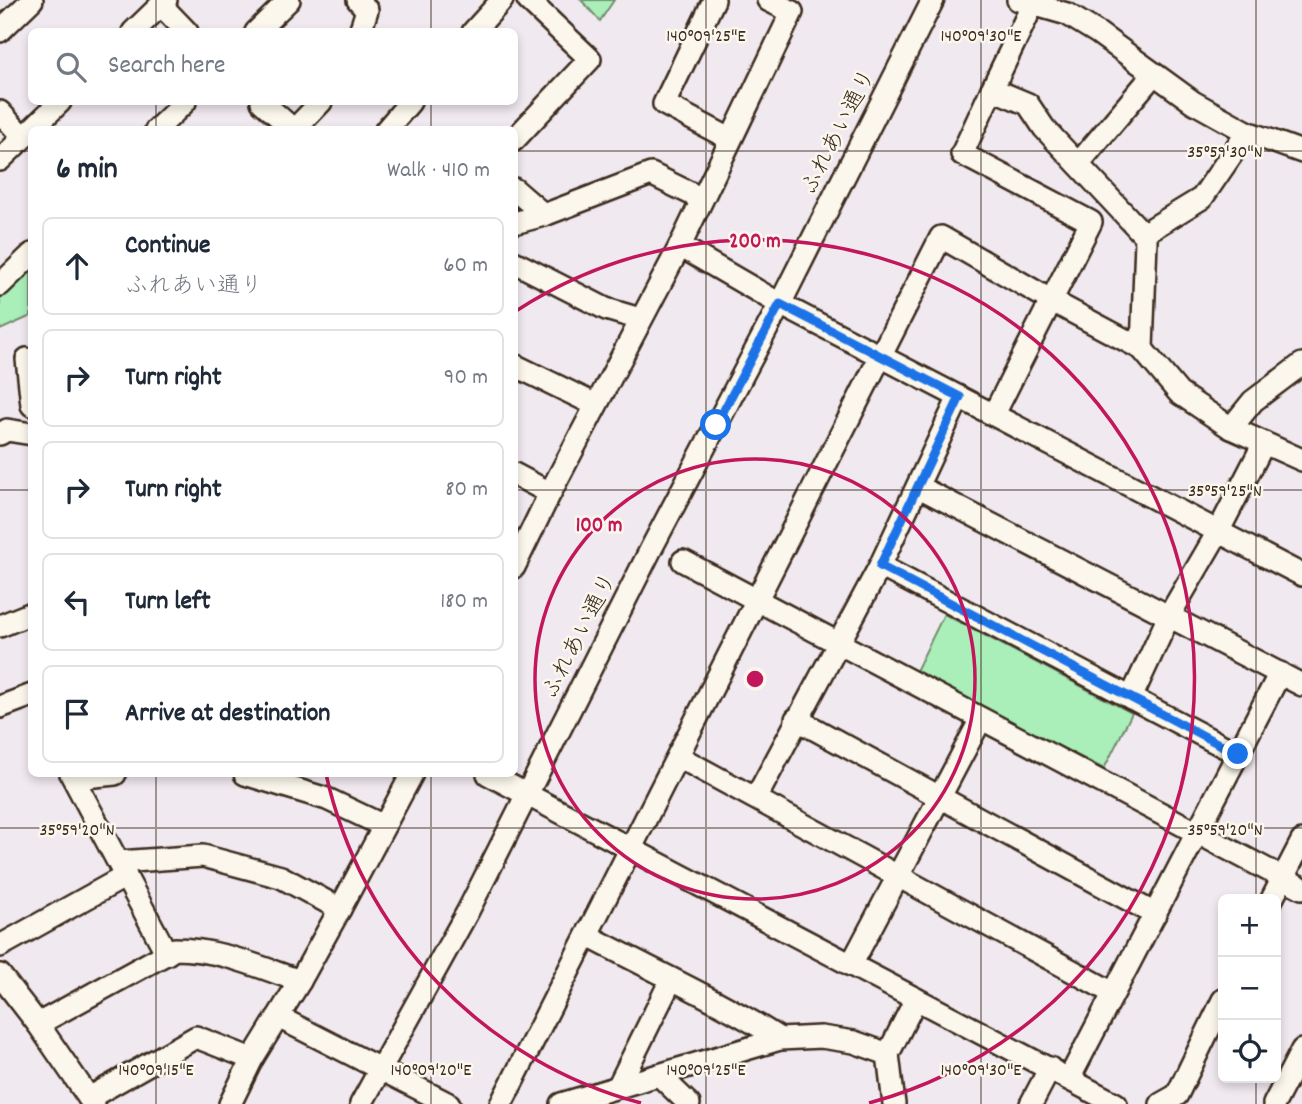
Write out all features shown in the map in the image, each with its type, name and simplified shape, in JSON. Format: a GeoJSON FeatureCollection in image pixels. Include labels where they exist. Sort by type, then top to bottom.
{"type":"FeatureCollection","features":[{"type":"Feature","properties":{"kind":"street"},"geometry":{"type":"LineString","coordinates":[[0,31],[32,0]]}},
{"type":"Feature","properties":{"kind":"street"},"geometry":{"type":"LineString","coordinates":[[260,28],[289,0]]}},
{"type":"Feature","properties":{"kind":"street"},"geometry":{"type":"LineString","coordinates":[[358,0],[368,10],[361,28]]}},
{"type":"Feature","properties":{"kind":"street"},"geometry":{"type":"LineString","coordinates":[[477,28],[502,0]]}},
{"type":"Feature","properties":{"kind":"street"},"geometry":{"type":"LineString","coordinates":[[518,135],[590,59],[528,0]]}},
{"type":"Feature","properties":{"kind":"street"},"geometry":{"type":"LineString","coordinates":[[715,0],[664,104],[730,139]]}},
{"type":"Feature","properties":{"kind":"street"},"geometry":{"type":"LineString","coordinates":[[518,559],[680,246],[792,12],[768,0]]}},
{"type":"Feature","properties":{"kind":"street","name":"ふれあい通り"},"geometry":{"type":"LineString","coordinates":[[361,1104],[468,911],[933,0]]}},
{"type":"Feature","properties":{"kind":"street"},"geometry":{"type":"LineString","coordinates":[[137,28],[163,3],[184,28]]}},
{"type":"Feature","properties":{"kind":"street"},"geometry":{"type":"LineString","coordinates":[[994,414],[1091,222],[962,155],[992,89],[1025,3],[1070,7],[1098,33],[1193,102],[1247,132],[1302,152]]}},
{"type":"Feature","properties":{"kind":"street"},"geometry":{"type":"LineString","coordinates":[[1077,164],[1153,75]]}},
{"type":"Feature","properties":{"kind":"street"},"geometry":{"type":"LineString","coordinates":[[992,89],[1028,104],[1044,128],[1143,234],[1146,240],[1142,349]]}},
{"type":"Feature","properties":{"kind":"street"},"geometry":{"type":"LineString","coordinates":[[35,126],[57,105]]}},
{"type":"Feature","properties":{"kind":"street"},"geometry":{"type":"LineString","coordinates":[[160,126],[181,105]]}},
{"type":"Feature","properties":{"kind":"street"},"geometry":{"type":"LineString","coordinates":[[266,105],[290,126]]}},
{"type":"Feature","properties":{"kind":"street"},"geometry":{"type":"LineString","coordinates":[[297,126],[318,105]]}},
{"type":"Feature","properties":{"kind":"street"},"geometry":{"type":"LineString","coordinates":[[389,126],[407,105]]}},
{"type":"Feature","properties":{"kind":"street"},"geometry":{"type":"LineString","coordinates":[[0,112],[23,137]]}},
{"type":"Feature","properties":{"kind":"street"},"geometry":{"type":"LineString","coordinates":[[0,160],[28,132]]}},
{"type":"Feature","properties":{"kind":"street"},"geometry":{"type":"LineString","coordinates":[[1143,234],[1202,198],[1247,132]]}},
{"type":"Feature","properties":{"kind":"street"},"geometry":{"type":"LineString","coordinates":[[518,222],[544,215],[651,174],[702,199]]}},
{"type":"Feature","properties":{"kind":"street"},"geometry":{"type":"LineString","coordinates":[[518,192],[544,215]]}},
{"type":"Feature","properties":{"kind":"street"},"geometry":{"type":"LineString","coordinates":[[501,1104],[882,358],[941,237],[1142,349],[1179,393],[1231,428],[1302,460]]}},
{"type":"Feature","properties":{"kind":"street"},"geometry":{"type":"LineString","coordinates":[[680,246],[780,304],[882,358],[1302,575]]}},
{"type":"Feature","properties":{"kind":"street"},"geometry":{"type":"LineString","coordinates":[[0,285],[28,258]]}},
{"type":"Feature","properties":{"kind":"street"},"geometry":{"type":"LineString","coordinates":[[518,264],[606,309],[640,319]]}},
{"type":"Feature","properties":{"kind":"street"},"geometry":{"type":"LineString","coordinates":[[27,359],[28,368]]}},
{"type":"Feature","properties":{"kind":"street"},"geometry":{"type":"LineString","coordinates":[[1231,428],[1253,401],[1302,364]]}},
{"type":"Feature","properties":{"kind":"street"},"geometry":{"type":"LineString","coordinates":[[518,367],[596,404]]}},
{"type":"Feature","properties":{"kind":"street"},"geometry":{"type":"LineString","coordinates":[[756,798],[880,566],[960,397]]}},
{"type":"Feature","properties":{"kind":"street"},"geometry":{"type":"LineString","coordinates":[[0,434],[7,430],[28,433]]}},
{"type":"Feature","properties":{"kind":"street"},"geometry":{"type":"LineString","coordinates":[[1131,698],[1170,616],[1264,443]]}},
{"type":"Feature","properties":{"kind":"street"},"geometry":{"type":"LineString","coordinates":[[518,476],[550,493]]}},
{"type":"Feature","properties":{"kind":"street"},"geometry":{"type":"LineString","coordinates":[[919,487],[1302,685]]}},
{"type":"Feature","properties":{"kind":"street"},"geometry":{"type":"LineString","coordinates":[[683,561],[1302,888]]}},
{"type":"Feature","properties":{"kind":"street"},"geometry":{"type":"LineString","coordinates":[[880,566],[1238,754]]}},
{"type":"Feature","properties":{"kind":"street"},"geometry":{"type":"LineString","coordinates":[[0,626],[28,615]]}},
{"type":"Feature","properties":{"kind":"street"},"geometry":{"type":"LineString","coordinates":[[1069,1079],[1280,673]]}},
{"type":"Feature","properties":{"kind":"street"},"geometry":{"type":"LineString","coordinates":[[0,707],[28,697]]}},
{"type":"Feature","properties":{"kind":"street"},"geometry":{"type":"LineString","coordinates":[[796,719],[1155,914]]}},
{"type":"Feature","properties":{"kind":"street"},"geometry":{"type":"LineString","coordinates":[[851,965],[981,719]]}},
{"type":"Feature","properties":{"kind":"street"},"geometry":{"type":"LineString","coordinates":[[679,757],[1113,993]]}},
{"type":"Feature","properties":{"kind":"street"},"geometry":{"type":"LineString","coordinates":[[74,777],[167,954]]}},
{"type":"Feature","properties":{"kind":"street"},"geometry":{"type":"LineString","coordinates":[[255,777],[327,799],[384,826]]}},
{"type":"Feature","properties":{"kind":"street"},"geometry":{"type":"LineString","coordinates":[[230,1104],[252,1059],[300,981],[410,777]]}},
{"type":"Feature","properties":{"kind":"street"},"geometry":{"type":"LineString","coordinates":[[494,777],[1116,1104]]}},
{"type":"Feature","properties":{"kind":"street"},"geometry":{"type":"LineString","coordinates":[[1274,894],[1302,841]]}},
{"type":"Feature","properties":{"kind":"street"},"geometry":{"type":"LineString","coordinates":[[0,946],[122,869],[203,856],[281,877],[340,909]]}},
{"type":"Feature","properties":{"kind":"street"},"geometry":{"type":"LineString","coordinates":[[588,936],[735,1010],[780,1039]]}},
{"type":"Feature","properties":{"kind":"street"},"geometry":{"type":"LineString","coordinates":[[38,1024],[175,950],[218,954],[300,981]]}},
{"type":"Feature","properties":{"kind":"street"},"geometry":{"type":"LineString","coordinates":[[0,975],[38,1024],[91,1101],[196,1037],[252,1059]]}},
{"type":"Feature","properties":{"kind":"street"},"geometry":{"type":"LineString","coordinates":[[618,1087],[671,980]]}},
{"type":"Feature","properties":{"kind":"street"},"geometry":{"type":"LineString","coordinates":[[894,1104],[888,1054],[916,999]]}},
{"type":"Feature","properties":{"kind":"street"},"geometry":{"type":"LineString","coordinates":[[1161,1104],[1177,1096],[1218,1010]]}},
{"type":"Feature","properties":{"kind":"street"},"geometry":{"type":"LineString","coordinates":[[278,1017],[449,1104]]}},
{"type":"Feature","properties":{"kind":"street"},"geometry":{"type":"LineString","coordinates":[[561,1104],[780,1039],[821,1037],[855,1042],[888,1054]]}},
{"type":"Feature","properties":{"kind":"street"},"geometry":{"type":"LineString","coordinates":[[1274,1104],[1293,1090],[1302,1050]]}},
{"type":"Feature","properties":{"kind":"street"},"geometry":{"type":"LineString","coordinates":[[1031,1104],[1050,1068]]}},
{"type":"Feature","properties":{"kind":"street"},"geometry":{"type":"LineString","coordinates":[[659,1074],[689,1104]]}},
{"type":"Feature","properties":{"kind":"green space"},"geometry":{"type":"Polygon","coordinates":[[[581,0],[614,0],[600,21],[581,0]]]}},
{"type":"Feature","properties":{"kind":"green space"},"geometry":{"type":"Polygon","coordinates":[[[28,258],[28,317],[0,330],[0,286],[28,258]]]}},
{"type":"Feature","properties":{"kind":"green space"},"geometry":{"type":"Polygon","coordinates":[[[944,614],[1132,713],[1104,769],[915,673],[944,614]]]}},
{"type":"Feature","properties":{"kind":"route"},"geometry":{"type":"LineString","coordinates":[[716,425],[780,304],[960,397],[880,566],[1238,754]]}}]}
